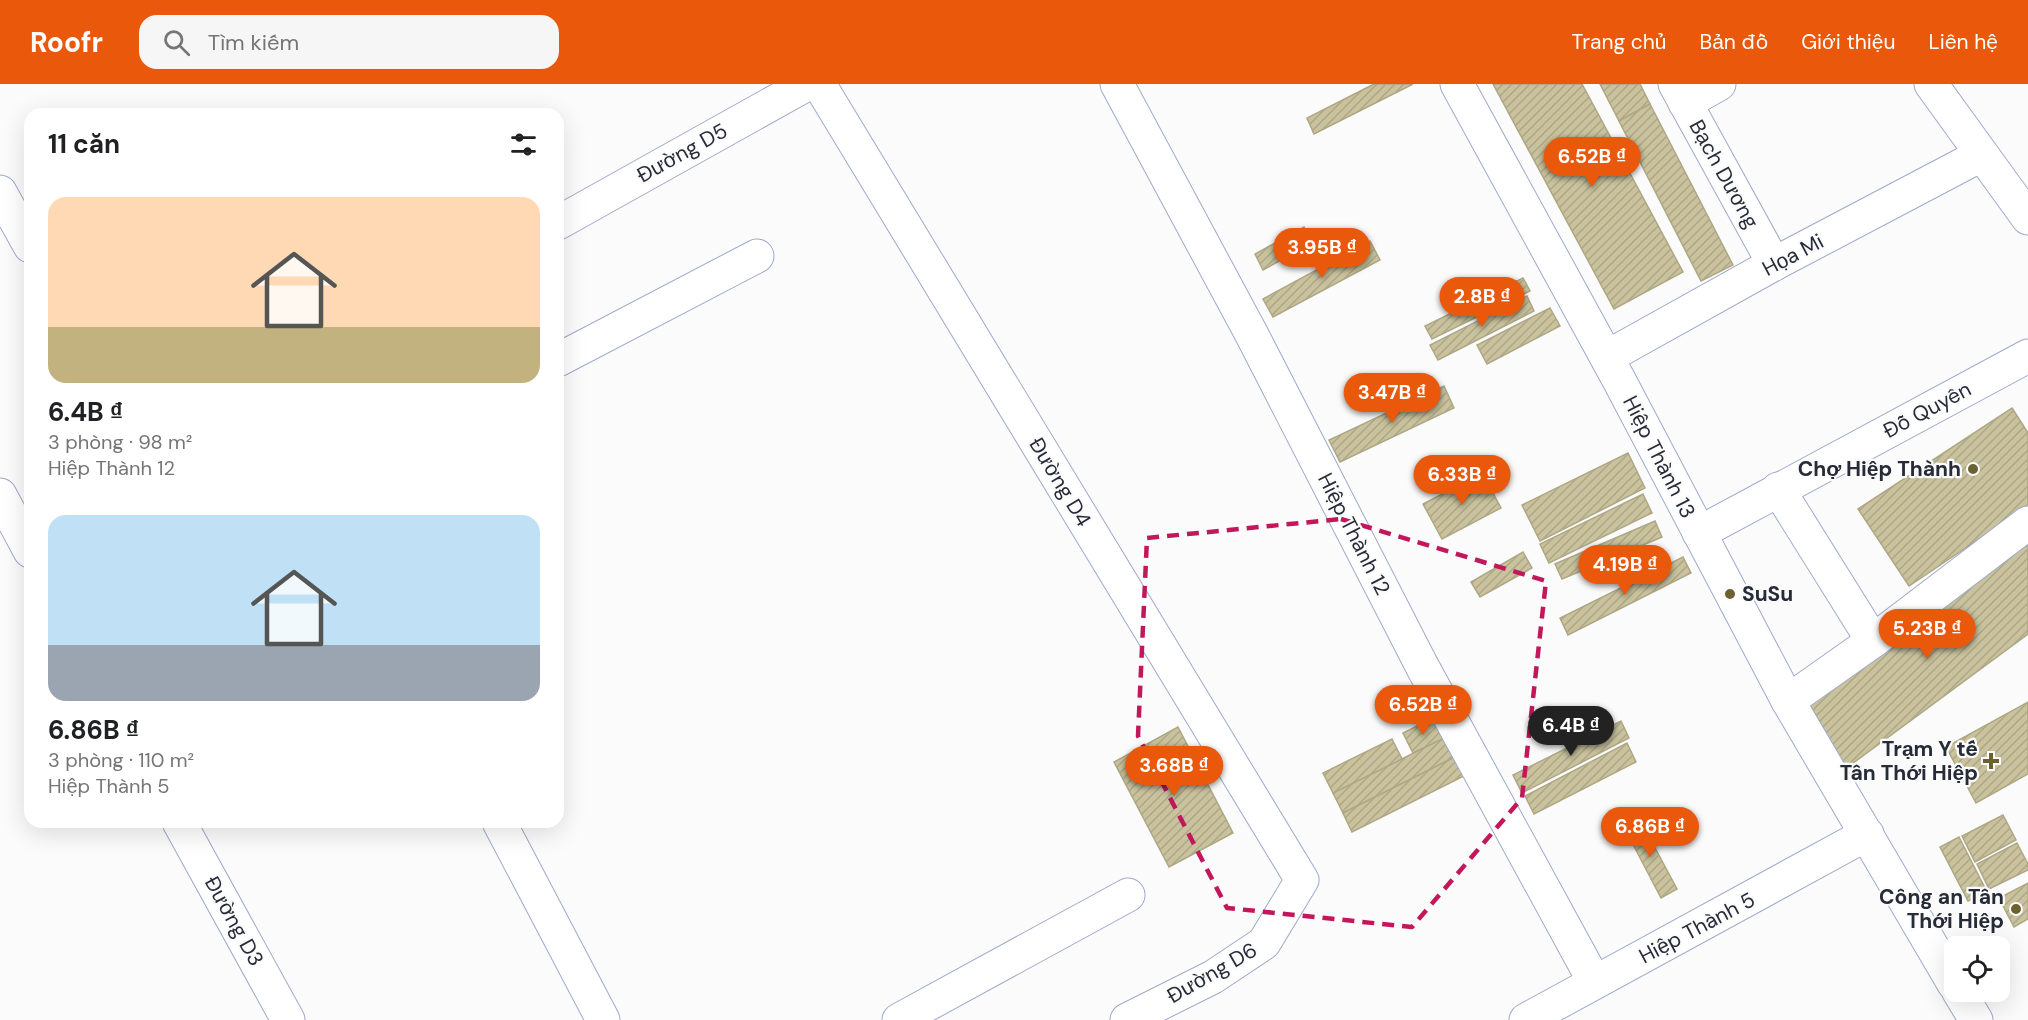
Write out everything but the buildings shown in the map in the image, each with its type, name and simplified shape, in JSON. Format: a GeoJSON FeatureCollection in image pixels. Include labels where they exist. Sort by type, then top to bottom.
{"type":"FeatureCollection","features":[{"type":"Feature","properties":{"kind":"street","name":"Đường D5"},"geometry":{"type":"LineString","coordinates":[[564,220],[807,84]]}},
{"type":"Feature","properties":{"kind":"street","name":"Đường D4"},"geometry":{"type":"LineString","coordinates":[[819,84],[1302,880]]}},
{"type":"Feature","properties":{"kind":"street","name":"Hiệp Thành 12"},"geometry":{"type":"LineString","coordinates":[[1117,84],[1266,362],[1422,666],[1594,981]]}},
{"type":"Feature","properties":{"kind":"street","name":"Hiệp Thành 13"},"geometry":{"type":"LineString","coordinates":[[1456,84],[1607,357],[1788,701],[1944,967]]}},
{"type":"Feature","properties":{"kind":"street"},"geometry":{"type":"LineString","coordinates":[[1680,93],[1719,84]]}},
{"type":"Feature","properties":{"kind":"street"},"geometry":{"type":"LineString","coordinates":[[1931,84],[2028,218]]}},
{"type":"Feature","properties":{"kind":"street","name":"Bạch Dương"},"geometry":{"type":"LineString","coordinates":[[1680,93],[1774,264]]}},
{"type":"Feature","properties":{"kind":"street","name":"Họa Mi"},"geometry":{"type":"LineString","coordinates":[[1607,357],[1774,264],[1981,155]]}},
{"type":"Feature","properties":{"kind":"street"},"geometry":{"type":"LineString","coordinates":[[0,192],[24,235]]}},
{"type":"Feature","properties":{"kind":"street"},"geometry":{"type":"LineString","coordinates":[[564,357],[757,256]]}},
{"type":"Feature","properties":{"kind":"street","name":"Đỗ Quyên"},"geometry":{"type":"LineString","coordinates":[[1699,533],[2028,356]]}},
{"type":"Feature","properties":{"kind":"street"},"geometry":{"type":"LineString","coordinates":[[1778,489],[1873,641]]}},
{"type":"Feature","properties":{"kind":"street"},"geometry":{"type":"LineString","coordinates":[[0,495],[19,532]]}},
{"type":"Feature","properties":{"kind":"street"},"geometry":{"type":"LineString","coordinates":[[1788,701],[1873,641],[2028,523]]}},
{"type":"Feature","properties":{"kind":"street","name":"Đường D3"},"geometry":{"type":"LineString","coordinates":[[182,828],[288,1020]]}},
{"type":"Feature","properties":{"kind":"street"},"geometry":{"type":"LineString","coordinates":[[502,828],[603,1020]]}},
{"type":"Feature","properties":{"kind":"street","name":"Hiệp Thành 5"},"geometry":{"type":"LineString","coordinates":[[1526,1020],[1594,981],[1685,936],[1867,834]]}},
{"type":"Feature","properties":{"kind":"street","name":"Đường D6"},"geometry":{"type":"LineString","coordinates":[[1126,1020],[1214,977],[1264,943],[1302,880]]}},
{"type":"Feature","properties":{"kind":"street"},"geometry":{"type":"LineString","coordinates":[[899,1020],[1128,895]]}},
{"type":"Feature","properties":{"kind":"street"},"geometry":{"type":"LineString","coordinates":[[1965,1002],[1976,1020]]}},
{"type":"Feature","properties":{"kind":"highlighted area"},"geometry":{"type":"Polygon","coordinates":[[[1341,519],[1546,581],[1522,798],[1412,927],[1227,908],[1138,736],[1147,538],[1341,519]]]}},
{"type":"Feature","properties":{"kind":"place","name":"Chợ Hiệp Thành"},"geometry":{"type":"Point","coordinates":[1973,469]}},
{"type":"Feature","properties":{"kind":"place","name":"SuSu"},"geometry":{"type":"Point","coordinates":[1730,594]}},
{"type":"Feature","properties":{"kind":"place","name":"Trạm Y tế Tân Thới Hiệp"},"geometry":{"type":"Point","coordinates":[1991,761]}},
{"type":"Feature","properties":{"kind":"place","name":"Công an Tân Thới Hiệp"},"geometry":{"type":"Point","coordinates":[2016,909]}}]}
